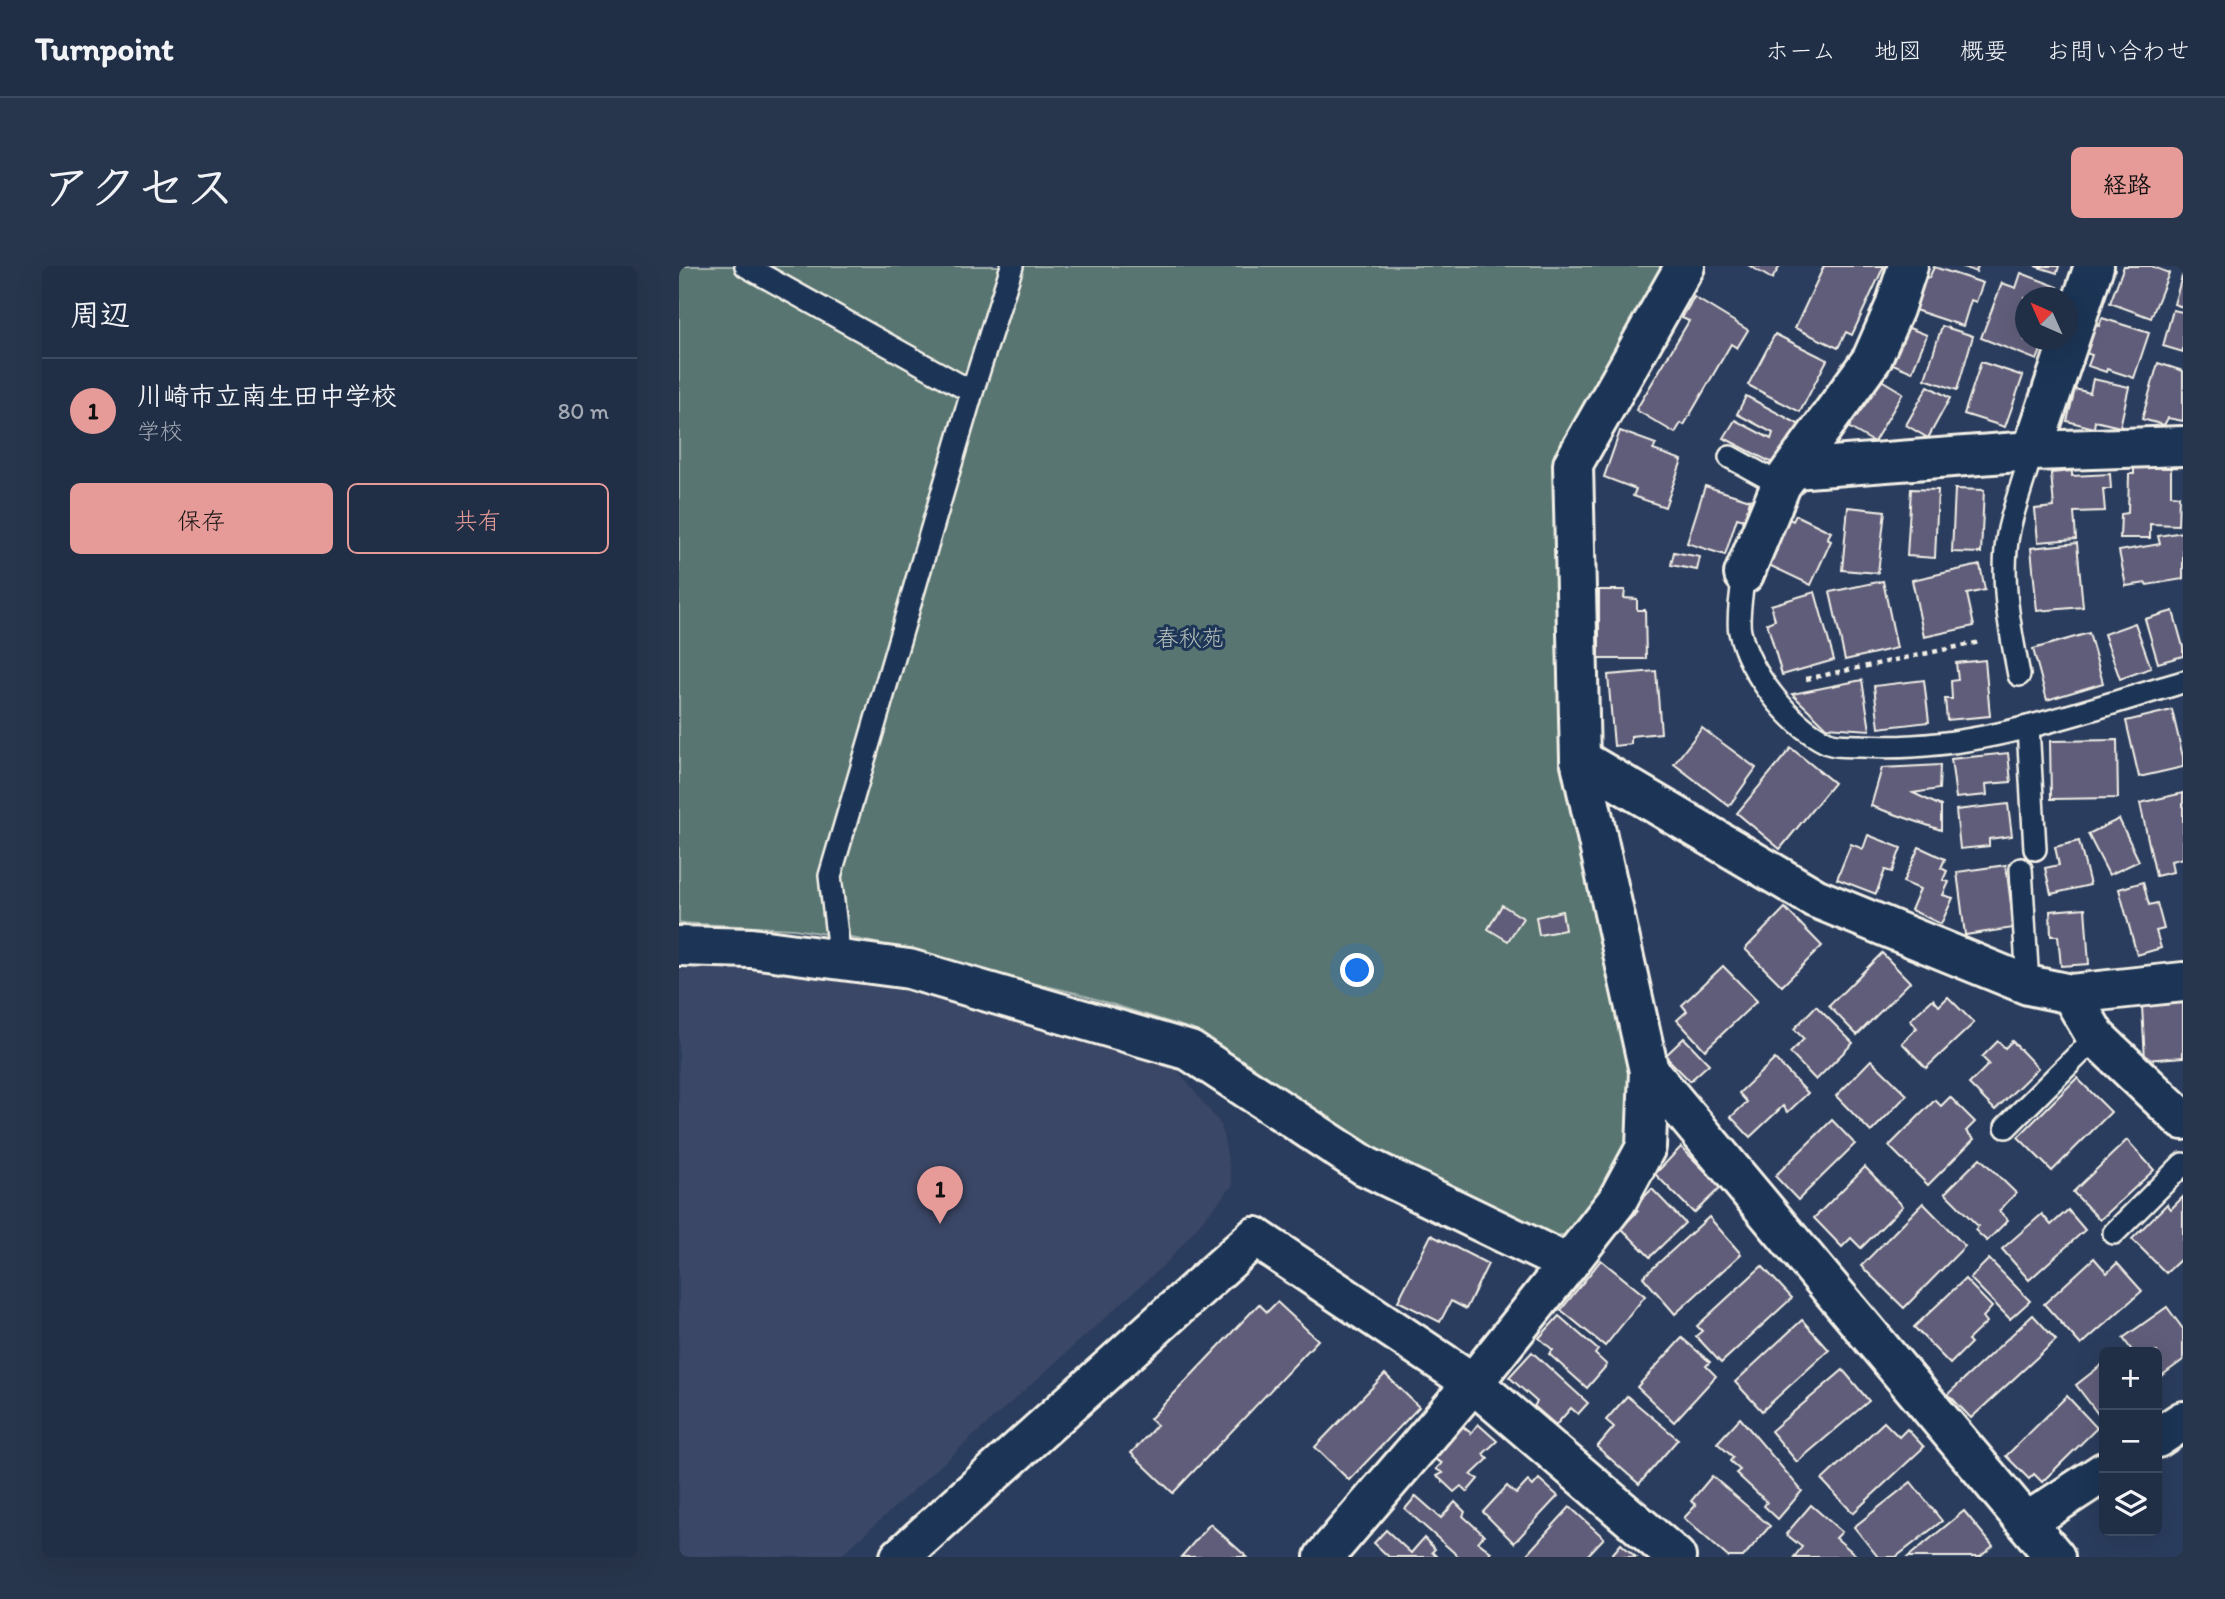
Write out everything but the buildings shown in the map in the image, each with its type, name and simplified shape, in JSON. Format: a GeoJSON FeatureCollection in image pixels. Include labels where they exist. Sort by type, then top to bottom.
{"type":"FeatureCollection","features":[{"type":"Feature","properties":{"kind":"street"},"geometry":{"type":"LineString","coordinates":[[1324,1557],[1473,1383],[1568,1264],[1617,1201],[1646,1147],[1649,1070],[1580,759],[1573,464],[1685,266]]}},
{"type":"Feature","properties":{"kind":"street"},"geometry":{"type":"LineString","coordinates":[[1744,574],[1787,477],[1872,359],[1894,309],[1908,266]]}},
{"type":"Feature","properties":{"kind":"street"},"geometry":{"type":"LineString","coordinates":[[2032,451],[2094,266]]}},
{"type":"Feature","properties":{"kind":"street"},"geometry":{"type":"LineString","coordinates":[[1787,477],[2032,451],[2183,446]]}},
{"type":"Feature","properties":{"kind":"street"},"geometry":{"type":"LineString","coordinates":[[1580,759],[1815,898],[2028,985],[2071,994],[2183,982]]}},
{"type":"Feature","properties":{"kind":"street"},"geometry":{"type":"LineString","coordinates":[[679,946],[751,948],[909,968],[1190,1051],[1365,1166],[1568,1264]]}},
{"type":"Feature","properties":{"kind":"street"},"geometry":{"type":"LineString","coordinates":[[2071,994],[2096,1037],[2183,1120]]}},
{"type":"Feature","properties":{"kind":"street"},"geometry":{"type":"LineString","coordinates":[[1649,1070],[2055,1557]]}},
{"type":"Feature","properties":{"kind":"street"},"geometry":{"type":"LineString","coordinates":[[900,1557],[1255,1237],[1473,1383],[1676,1557]]}},
{"type":"Feature","properties":{"kind":"street"},"geometry":{"type":"LineString","coordinates":[[2162,1435],[2183,1421]]}},
{"type":"Feature","properties":{"kind":"street"},"geometry":{"type":"LineString","coordinates":[[2027,1522],[2102,1473]]}},
{"type":"Feature","properties":{"kind":"lane"},"geometry":{"type":"LineString","coordinates":[[746,266],[972,392]]}},
{"type":"Feature","properties":{"kind":"lane"},"geometry":{"type":"LineString","coordinates":[[840,961],[830,876],[972,392],[1012,266]]}},
{"type":"Feature","properties":{"kind":"lane"},"geometry":{"type":"LineString","coordinates":[[2019,675],[2011,635],[2005,576],[2009,531],[2032,451]]}},
{"type":"Feature","properties":{"kind":"lane"},"geometry":{"type":"LineString","coordinates":[[1730,457],[1787,477]]}},
{"type":"Feature","properties":{"kind":"lane"},"geometry":{"type":"LineString","coordinates":[[1744,574],[1739,631],[1757,675],[1789,716],[1827,743],[1884,747],[1952,742],[2028,727],[2183,682]]}},
{"type":"Feature","properties":{"kind":"lane"},"geometry":{"type":"LineString","coordinates":[[2028,727],[2035,849]]}},
{"type":"Feature","properties":{"kind":"lane"},"geometry":{"type":"LineString","coordinates":[[2021,869],[2028,985]]}},
{"type":"Feature","properties":{"kind":"lane"},"geometry":{"type":"LineString","coordinates":[[2007,1127],[2096,1037]]}},
{"type":"Feature","properties":{"kind":"lane"},"geometry":{"type":"LineString","coordinates":[[2114,1233],[2183,1164]]}},
{"type":"Feature","properties":{"kind":"path"},"geometry":{"type":"LineString","coordinates":[[1806,679],[2011,635]]}},
{"type":"Feature","properties":{"kind":"shaded area"},"geometry":{"type":"Polygon","coordinates":[[[731,967],[926,994],[1174,1066],[1221,1125],[1233,1185],[1167,1262],[839,1557],[679,1557],[679,970],[731,967]]]}},
{"type":"Feature","properties":{"kind":"green space","name":"春秋苑"},"geometry":{"type":"Polygon","coordinates":[[[679,266],[1668,266],[1563,458],[1575,825],[1636,1102],[1623,1153],[1601,1191],[1569,1235],[1549,1235],[1379,1153],[1303,1107],[1191,1029],[1076,993],[989,973],[931,955],[857,939],[794,929],[679,923],[679,266]]]}},
{"type":"Feature","properties":{"kind":"place","name":"川崎市立南生田中学校"},"geometry":{"type":"Point","coordinates":[940,1224]}}]}
